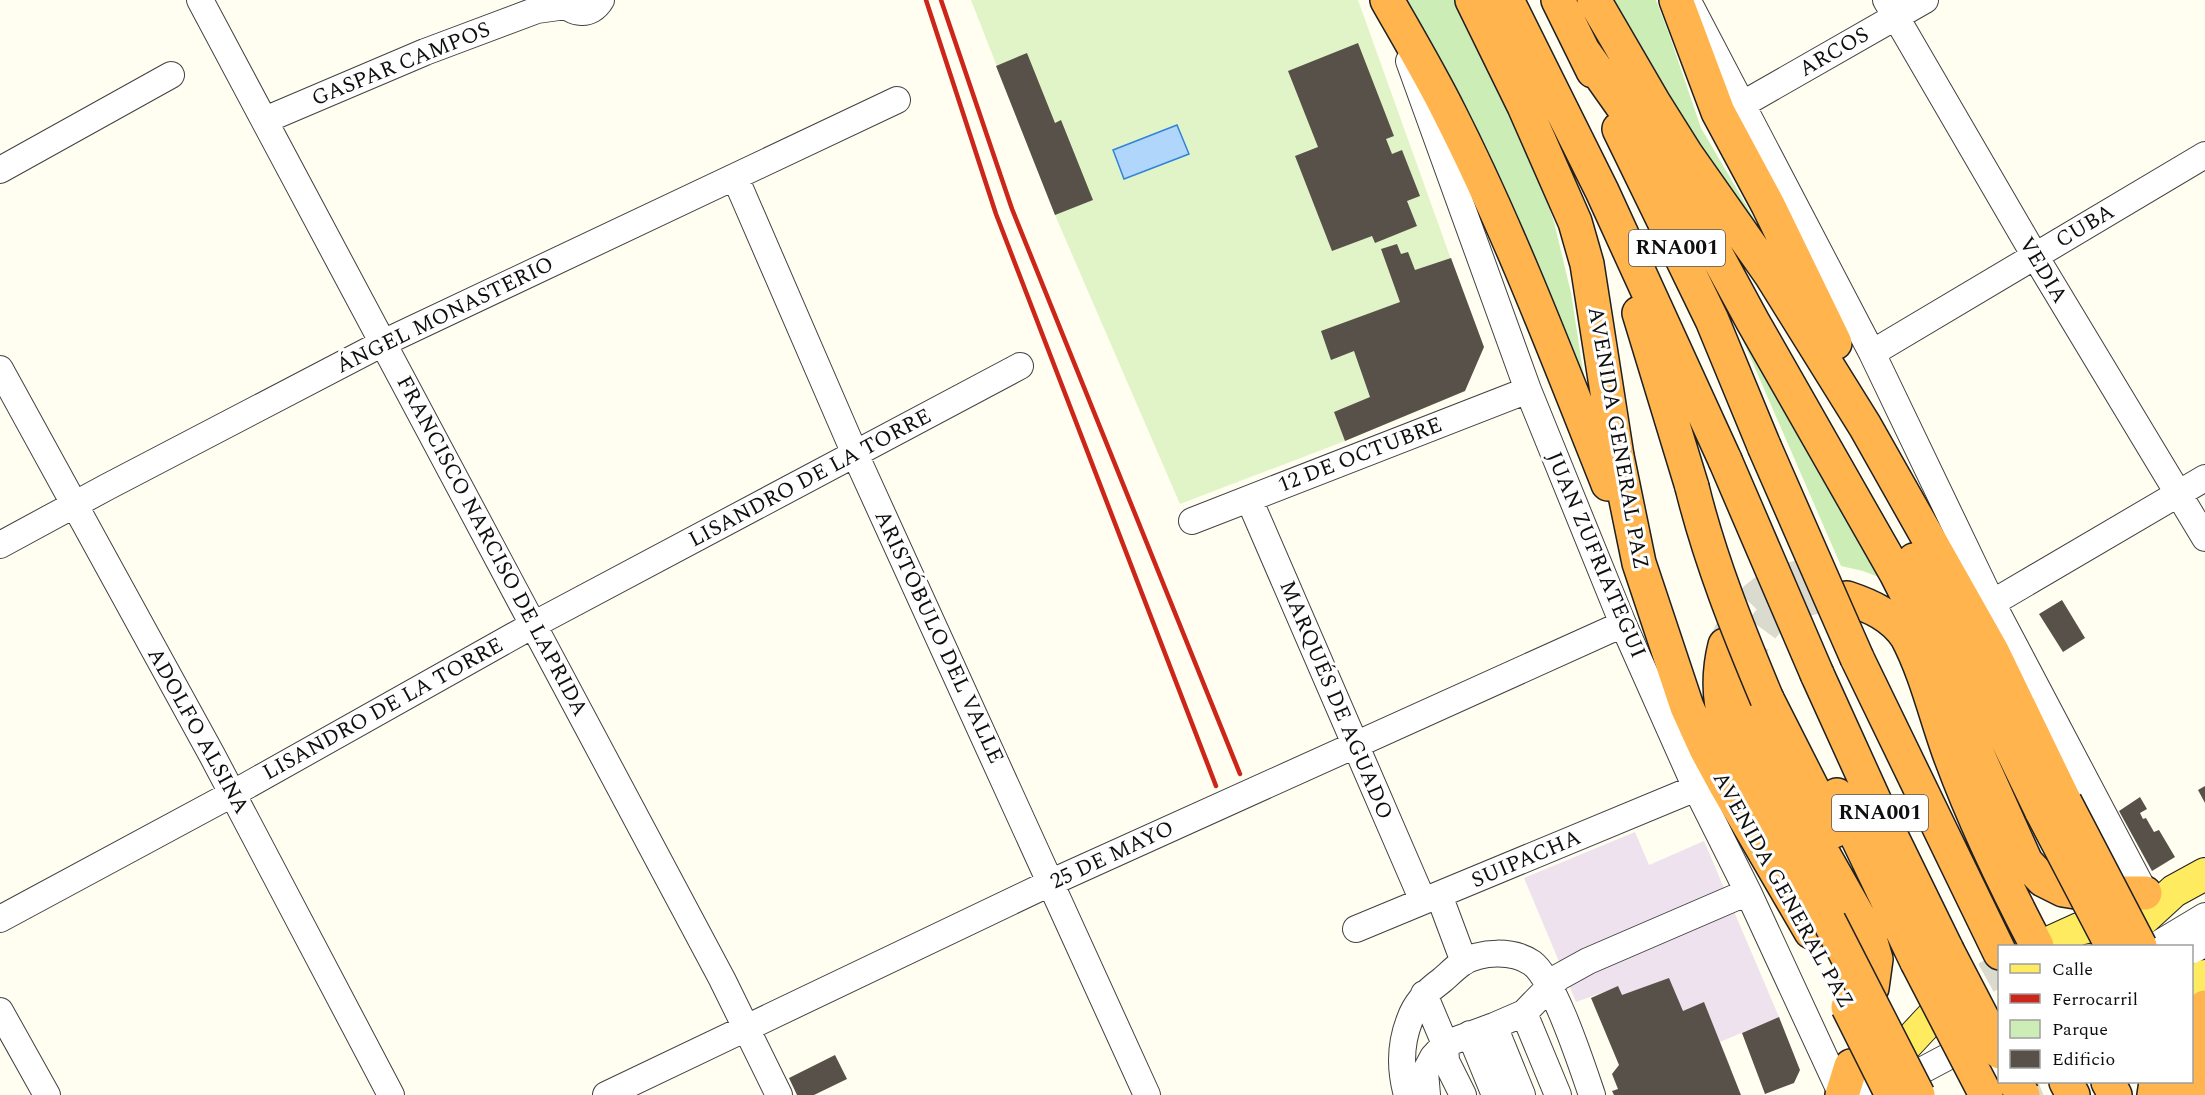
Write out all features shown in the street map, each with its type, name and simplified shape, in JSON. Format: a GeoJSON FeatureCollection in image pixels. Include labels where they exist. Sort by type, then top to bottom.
{"type":"FeatureCollection","features":[{"type":"Feature","properties":{"kind":"highway"},"geometry":{"type":"LineString","coordinates":[[1387,0],[1449,112],[1525,279],[1639,562]]}},
{"type":"Feature","properties":{"kind":"highway","name":"AVENIDA GENERAL PAZ"},"geometry":{"type":"LineString","coordinates":[[1472,0],[1529,116],[1575,222],[1589,274],[1617,456],[1639,562],[1677,678],[1706,749],[1820,927],[1855,1087]]}},
{"type":"Feature","properties":{"kind":"highway","name":"RNA001"},"geometry":{"type":"LineString","coordinates":[[1507,0],[1602,191],[1725,460],[1817,674],[1881,815],[1998,1048]]}},
{"type":"Feature","properties":{"kind":"highway","name":"RNA001"},"geometry":{"type":"LineString","coordinates":[[1558,0],[1712,320],[1764,447],[1857,658],[1994,942]]}},
{"type":"Feature","properties":{"kind":"highway"},"geometry":{"type":"LineString","coordinates":[[1594,0],[1686,154],[1771,275],[1865,426],[1992,651],[2054,807],[2103,945]]}},
{"type":"Feature","properties":{"kind":"highway"},"geometry":{"type":"LineString","coordinates":[[1676,0],[1718,112],[1768,205],[1831,333],[1865,426]]}},
{"type":"Feature","properties":{"kind":"highway"},"geometry":{"type":"LineString","coordinates":[[1584,52],[1659,158],[1695,215],[1753,322],[1896,573],[1927,634],[2022,854],[2036,874],[2056,888],[2072,892],[2158,897]]}},
{"type":"Feature","properties":{"kind":"highway"},"geometry":{"type":"LineString","coordinates":[[1602,191],[1690,481],[1729,555],[1777,695],[1888,937],[1894,970],[1879,998],[1876,959],[1869,935],[1753,729],[1744,698],[1744,677]]}},
{"type":"Feature","properties":{"kind":"highway"},"geometry":{"type":"LineString","coordinates":[[1695,215],[1770,313],[2054,807],[2139,945]]}},
{"type":"Feature","properties":{"kind":"highway"},"geometry":{"type":"LineString","coordinates":[[1927,634],[1904,607],[1887,593],[1859,581],[1841,587],[1887,616],[1908,637],[1926,680],[1958,775],[1986,843],[2019,912],[2046,945]]}},
{"type":"Feature","properties":{"kind":"highway"},"geometry":{"type":"LineString","coordinates":[[1725,645],[1719,687],[1727,727],[1820,927],[1917,1074]]}},
{"type":"Feature","properties":{"kind":"highway"},"geometry":{"type":"LineString","coordinates":[[1777,695],[1917,962],[1966,1081]]}},
{"type":"Feature","properties":{"kind":"highway"},"geometry":{"type":"LineString","coordinates":[[2196,1022],[2205,1075]]}},
{"type":"Feature","properties":{"kind":"main road"},"geometry":{"type":"LineString","coordinates":[[2049,945],[2079,928],[2134,915],[2158,897],[2205,874]]}},
{"type":"Feature","properties":{"kind":"main road"},"geometry":{"type":"LineString","coordinates":[[2103,945],[2139,923],[2158,897]]}},
{"type":"Feature","properties":{"kind":"main road"},"geometry":{"type":"LineString","coordinates":[[1917,1074],[1934,1022]]}},
{"type":"Feature","properties":{"kind":"street","name":"FRANCISCO NARCISO DE LAPRIDA"},"geometry":{"type":"LineString","coordinates":[[200,0],[747,1028],[779,1095]]}},
{"type":"Feature","properties":{"kind":"street"},"geometry":{"type":"LineString","coordinates":[[553,4],[579,13],[593,9],[601,0]]}},
{"type":"Feature","properties":{"kind":"street","name":"JUAN ZUFRIATEGUI"},"geometry":{"type":"LineString","coordinates":[[1387,0],[1528,390],[1623,624],[1696,788],[1748,892],[1855,1087]]}},
{"type":"Feature","properties":{"kind":"street"},"geometry":{"type":"LineString","coordinates":[[1687,0],[1872,353],[1992,603],[2158,897]]}},
{"type":"Feature","properties":{"kind":"street","name":"ARCOS"},"geometry":{"type":"LineString","coordinates":[[1743,104],[1890,8],[1925,0]]}},
{"type":"Feature","properties":{"kind":"street","name":"GASPAR CAMPOS"},"geometry":{"type":"LineString","coordinates":[[265,120],[425,52],[553,4]]}},
{"type":"Feature","properties":{"kind":"street","name":"VEDIA"},"geometry":{"type":"LineString","coordinates":[[1890,8],[2035,256],[2205,538]]}},
{"type":"Feature","properties":{"kind":"street"},"geometry":{"type":"LineString","coordinates":[[0,170],[171,75]]}},
{"type":"Feature","properties":{"kind":"street","name":"ÁNGEL MONASTERIO"},"geometry":{"type":"LineString","coordinates":[[0,545],[383,343],[897,100]]}},
{"type":"Feature","properties":{"kind":"street","name":"CUBA"},"geometry":{"type":"LineString","coordinates":[[1872,353],[2205,154]]}},
{"type":"Feature","properties":{"kind":"street","name":"ARISTÓBULO DEL VALLE"},"geometry":{"type":"LineString","coordinates":[[735,177],[855,454],[1052,882],[1147,1095]]}},
{"type":"Feature","properties":{"kind":"street","name":"LISANDRO DE LA TORRE"},"geometry":{"type":"LineString","coordinates":[[0,919],[232,794],[533,625],[1020,366]]}},
{"type":"Feature","properties":{"kind":"street","name":"ADOLFO ALSINA"},"geometry":{"type":"LineString","coordinates":[[0,369],[232,794],[391,1095]]}},
{"type":"Feature","properties":{"kind":"street","name":"12 DE OCTUBRE"},"geometry":{"type":"LineString","coordinates":[[1192,521],[1528,390]]}},
{"type":"Feature","properties":{"kind":"street"},"geometry":{"type":"LineString","coordinates":[[1992,603],[2205,478]]}},
{"type":"Feature","properties":{"kind":"street","name":"MARQUÉS DE AGUADO"},"geometry":{"type":"LineString","coordinates":[[1249,499],[1356,744],[1464,962]]}},
{"type":"Feature","properties":{"kind":"street","name":"25 DE MAYO"},"geometry":{"type":"LineString","coordinates":[[606,1095],[1052,882],[1623,624]]}},
{"type":"Feature","properties":{"kind":"street","name":"SUIPACHA"},"geometry":{"type":"LineString","coordinates":[[1356,929],[1696,788]]}},
{"type":"Feature","properties":{"kind":"street"},"geometry":{"type":"LineString","coordinates":[[1427,1095],[1425,1072],[1433,1057],[1445,1044],[1524,1013],[1559,977],[1588,961],[1748,892]]}},
{"type":"Feature","properties":{"kind":"street"},"geometry":{"type":"LineString","coordinates":[[2157,945],[2205,916]]}},
{"type":"Feature","properties":{"kind":"street"},"geometry":{"type":"LineString","coordinates":[[1407,1095],[1403,1081],[1402,1045],[1410,1018],[1424,994],[1464,962],[1486,954],[1516,956],[1533,964],[1588,961]]}},
{"type":"Feature","properties":{"kind":"street"},"geometry":{"type":"LineString","coordinates":[[1533,964],[1550,987],[1592,1095]]}},
{"type":"Feature","properties":{"kind":"street"},"geometry":{"type":"LineString","coordinates":[[1424,994],[1445,1044],[1446,1061],[1463,1095]]}},
{"type":"Feature","properties":{"kind":"street"},"geometry":{"type":"LineString","coordinates":[[0,1011],[48,1095]]}},
{"type":"Feature","properties":{"kind":"street"},"geometry":{"type":"LineString","coordinates":[[1524,1013],[1558,1095]]}},
{"type":"Feature","properties":{"kind":"street"},"geometry":{"type":"LineString","coordinates":[[1494,1026],[1522,1095]]}},
{"type":"Feature","properties":{"kind":"street"},"geometry":{"type":"LineString","coordinates":[[1470,1034],[1496,1095]]}},
{"type":"Feature","properties":{"kind":"street"},"geometry":{"type":"LineString","coordinates":[[1917,1074],[1966,1081]]}},
{"type":"Feature","properties":{"kind":"shaded area"},"geometry":{"type":"Polygon","coordinates":[[[1635,832],[1649,865],[1704,841],[1779,1017],[1720,1042],[1731,1068],[1662,1095],[1618,987],[1576,1002],[1524,878],[1635,832]]]}},
{"type":"Feature","properties":{"kind":"green space"},"geometry":{"type":"Polygon","coordinates":[[[971,0],[1358,0],[1467,304],[1465,391],[1345,441],[1180,504],[1055,215],[971,0]]]}},
{"type":"Feature","properties":{"kind":"green space"},"geometry":{"type":"Polygon","coordinates":[[[1403,0],[1454,0],[1534,162],[1554,222],[1571,293],[1589,410],[1403,0]]]}},
{"type":"Feature","properties":{"kind":"green space"},"geometry":{"type":"Polygon","coordinates":[[[1614,0],[1656,0],[1701,128],[1779,261],[1665,93],[1614,0]]]}},
{"type":"Feature","properties":{"kind":"green space"},"geometry":{"type":"Polygon","coordinates":[[[1738,329],[1884,579],[1841,566],[1738,329]]]}},
{"type":"Feature","properties":{"kind":"water"},"geometry":{"type":"Polygon","coordinates":[[[1177,125],[1189,154],[1124,179],[1113,150],[1177,125]]]}},
{"type":"Feature","properties":{"kind":"building"},"geometry":{"type":"Polygon","coordinates":[[[1358,43],[1394,136],[1386,139],[1392,154],[1402,150],[1420,196],[1407,201],[1417,226],[1375,243],[1372,236],[1332,251],[1295,156],[1318,147],[1288,71],[1358,43]]]}},
{"type":"Feature","properties":{"kind":"building"},"geometry":{"type":"Polygon","coordinates":[[[1027,53],[1055,123],[1061,120],[1093,200],[1055,215],[996,66],[1027,53]]]}},
{"type":"Feature","properties":{"kind":"building"},"geometry":{"type":"Polygon","coordinates":[[[1397,244],[1401,254],[1408,252],[1415,270],[1451,258],[1484,347],[1465,391],[1345,441],[1334,412],[1370,397],[1354,351],[1331,360],[1321,331],[1400,302],[1381,249],[1397,244]]]}},
{"type":"Feature","properties":{"kind":"building"},"geometry":{"type":"Polygon","coordinates":[[[2062,600],[2085,638],[2063,652],[2039,614],[2062,600]]]}},
{"type":"Feature","properties":{"kind":"building"},"geometry":{"type":"Polygon","coordinates":[[[2205,786],[2205,803],[2198,790],[2205,786]]]}},
{"type":"Feature","properties":{"kind":"building"},"geometry":{"type":"Polygon","coordinates":[[[2140,797],[2147,809],[2140,813],[2143,819],[2146,818],[2154,832],[2159,830],[2175,857],[2152,871],[2119,811],[2140,797]]]}},
{"type":"Feature","properties":{"kind":"building"},"geometry":{"type":"Polygon","coordinates":[[[1669,978],[1683,1011],[1704,1002],[1741,1095],[1614,1095],[1612,1091],[1618,1089],[1612,1074],[1619,1065],[1591,998],[1618,986],[1622,995],[1669,978]]]}},
{"type":"Feature","properties":{"kind":"building"},"geometry":{"type":"Polygon","coordinates":[[[1779,1017],[1800,1070],[1794,1083],[1765,1094],[1742,1033],[1779,1017]]]}},
{"type":"Feature","properties":{"kind":"building"},"geometry":{"type":"Polygon","coordinates":[[[835,1055],[847,1079],[814,1095],[797,1095],[789,1078],[835,1055]]]}},
{"type":"Feature","properties":{"kind":"tunnel"},"geometry":{"type":"LineString","coordinates":[[1725,645],[1743,612],[1767,589],[1798,577],[1835,576]]}},
{"type":"Feature","properties":{"kind":"tunnel"},"geometry":{"type":"LineString","coordinates":[[1744,674],[1756,638],[1778,613],[1792,604],[1809,599],[1847,598]]}},
{"type":"Feature","properties":{"kind":"tunnel"},"geometry":{"type":"LineString","coordinates":[[1946,1004],[1960,992],[1998,971]]}},
{"type":"Feature","properties":{"kind":"tunnel"},"geometry":{"type":"LineString","coordinates":[[2009,1095],[2039,1083]]}},
{"type":"Feature","properties":{"kind":"railway"},"geometry":{"type":"LineString","coordinates":[[926,0],[996,214],[1216,786]]}},
{"type":"Feature","properties":{"kind":"railway"},"geometry":{"type":"LineString","coordinates":[[941,0],[1012,209],[1240,774]]}}]}
